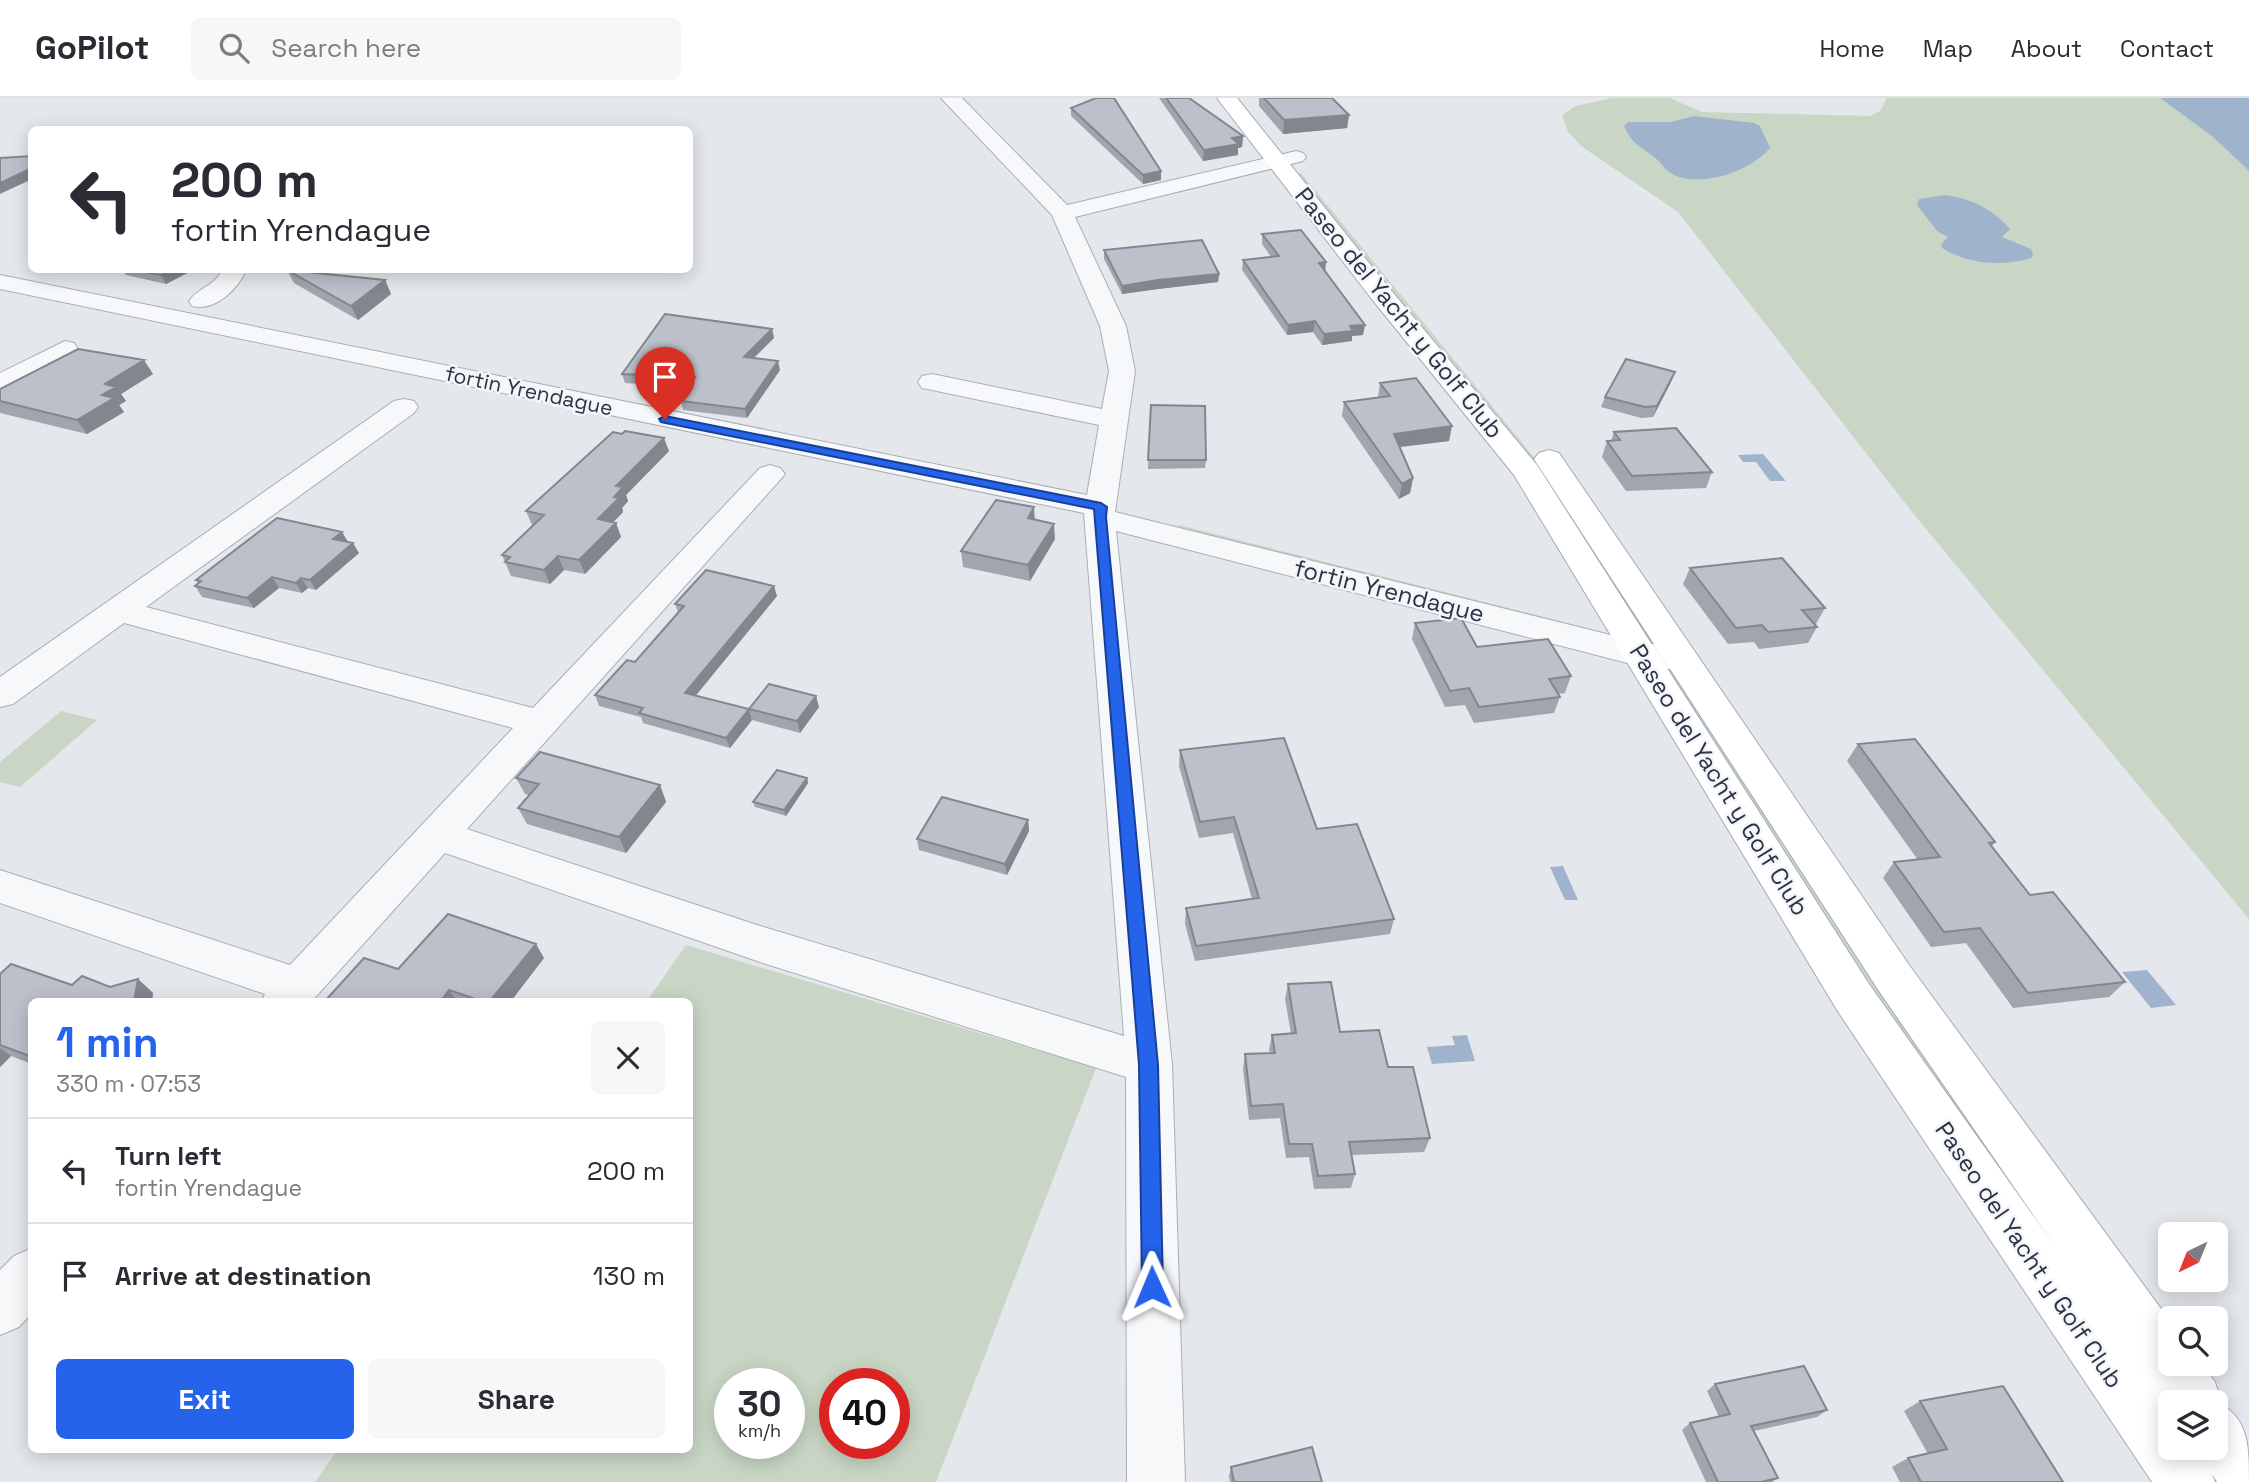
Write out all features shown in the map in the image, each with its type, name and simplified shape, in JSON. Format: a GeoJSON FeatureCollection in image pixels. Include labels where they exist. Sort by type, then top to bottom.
{"type":"FeatureCollection","features":[{"type":"Feature","properties":{"kind":"main road","name":"Paseo del Yacht y Golf Club"},"geometry":{"type":"LineString","coordinates":[[1227,98],[1286,158],[1555,466],[1853,997],[2186,1482]]}},
{"type":"Feature","properties":{"kind":"main road","name":"Paseo del Yacht y Golf Club"},"geometry":{"type":"LineString","coordinates":[[1249,98],[1286,158],[1380,293],[1527,471],[1894,978],[2186,1390]]}},
{"type":"Feature","properties":{"kind":"main road"},"geometry":{"type":"LineString","coordinates":[[2228,1448],[2249,1478]]}},
{"type":"Feature","properties":{"kind":"street"},"geometry":{"type":"LineString","coordinates":[[951,98],[1062,213],[1112,326],[1122,371],[1100,508],[1149,1065],[1156,1482]]}},
{"type":"Feature","properties":{"kind":"street"},"geometry":{"type":"LineString","coordinates":[[1062,213],[1286,158]]}},
{"type":"Feature","properties":{"kind":"street"},"geometry":{"type":"LineString","coordinates":[[188,308],[229,282],[233,273]]}},
{"type":"Feature","properties":{"kind":"street","name":"fortin Yrendague"},"geometry":{"type":"LineString","coordinates":[[0,282],[188,308],[1100,508],[1653,644]]}},
{"type":"Feature","properties":{"kind":"street"},"geometry":{"type":"LineString","coordinates":[[0,384],[65,349]]}},
{"type":"Feature","properties":{"kind":"street"},"geometry":{"type":"LineString","coordinates":[[932,383],[1114,420]]}},
{"type":"Feature","properties":{"kind":"street"},"geometry":{"type":"LineString","coordinates":[[0,695],[404,407]]}},
{"type":"Feature","properties":{"kind":"street"},"geometry":{"type":"LineString","coordinates":[[0,886],[291,993],[770,474]]}},
{"type":"Feature","properties":{"kind":"street"},"geometry":{"type":"LineString","coordinates":[[119,611],[541,723]]}},
{"type":"Feature","properties":{"kind":"street"},"geometry":{"type":"LineString","coordinates":[[438,835],[760,944],[1149,1065]]}},
{"type":"Feature","properties":{"kind":"street"},"geometry":{"type":"LineString","coordinates":[[0,1308],[28,1278]]}},
{"type":"Feature","properties":{"kind":"green space"},"geometry":{"type":"Polygon","coordinates":[[[1612,98],[1670,98],[1702,112],[1870,116],[1880,111],[1887,98],[2160,98],[2213,137],[2249,171],[2249,919],[1912,512],[1678,212],[1581,146],[1568,132],[1562,115],[1576,106],[1612,98]]]}},
{"type":"Feature","properties":{"kind":"green space"},"geometry":{"type":"Polygon","coordinates":[[[1301,173],[1537,461],[1628,599],[1622,599],[1296,174],[1301,173]]]}},
{"type":"Feature","properties":{"kind":"green space"},"geometry":{"type":"Polygon","coordinates":[[[1179,525],[1579,626],[1582,630],[1174,528],[1179,525]]]}},
{"type":"Feature","properties":{"kind":"green space"},"geometry":{"type":"Polygon","coordinates":[[[1667,673],[1675,673],[1876,984],[2038,1226],[2026,1230],[1667,673]]]}},
{"type":"Feature","properties":{"kind":"green space"},"geometry":{"type":"Polygon","coordinates":[[[61,711],[97,720],[20,787],[0,782],[0,762],[61,711]]]}},
{"type":"Feature","properties":{"kind":"green space"},"geometry":{"type":"Polygon","coordinates":[[[686,945],[1096,1068],[936,1482],[315,1482],[335,1453],[693,1453],[693,998],[649,998],[686,945]]]}},
{"type":"Feature","properties":{"kind":"water"},"geometry":{"type":"Polygon","coordinates":[[[2160,98],[2249,98],[2249,171],[2213,137],[2160,98]]]}},
{"type":"Feature","properties":{"kind":"water"},"geometry":{"type":"Polygon","coordinates":[[[1694,116],[1754,123],[1760,126],[1770,148],[1739,170],[1712,178],[1685,179],[1668,171],[1633,141],[1624,126],[1628,122],[1671,122],[1694,116]]]}},
{"type":"Feature","properties":{"kind":"water"},"geometry":{"type":"Polygon","coordinates":[[[1945,195],[1973,202],[1996,216],[2010,229],[2002,237],[2031,249],[2031,258],[1997,263],[1974,261],[1942,248],[1941,244],[1948,237],[1937,231],[1917,205],[1919,199],[1945,195]]]}},
{"type":"Feature","properties":{"kind":"water"},"geometry":{"type":"Polygon","coordinates":[[[1763,454],[1785,481],[1770,481],[1756,462],[1743,462],[1738,455],[1763,454]]]}},
{"type":"Feature","properties":{"kind":"water"},"geometry":{"type":"Polygon","coordinates":[[[1563,866],[1578,900],[1565,900],[1550,867],[1563,866]]]}},
{"type":"Feature","properties":{"kind":"water"},"geometry":{"type":"Polygon","coordinates":[[[2147,970],[2176,1005],[2151,1008],[2122,972],[2147,970]]]}},
{"type":"Feature","properties":{"kind":"water"},"geometry":{"type":"Polygon","coordinates":[[[1467,1035],[1475,1061],[1432,1064],[1427,1047],[1455,1045],[1452,1036],[1467,1035]]]}},
{"type":"Feature","properties":{"kind":"building"},"geometry":{"type":"Polygon","coordinates":[[[1096,98],[1114,98],[1161,171],[1143,175],[1071,108],[1096,98]]]}},
{"type":"Feature","properties":{"kind":"building"},"geometry":{"type":"Polygon","coordinates":[[[1166,98],[1189,98],[1243,136],[1232,138],[1239,144],[1204,150],[1166,98]]]}},
{"type":"Feature","properties":{"kind":"building"},"geometry":{"type":"Polygon","coordinates":[[[1264,98],[1332,98],[1349,115],[1284,120],[1264,98]]]}},
{"type":"Feature","properties":{"kind":"building"},"geometry":{"type":"Polygon","coordinates":[[[28,156],[28,170],[0,183],[0,158],[28,156]]]}},
{"type":"Feature","properties":{"kind":"building"},"geometry":{"type":"Polygon","coordinates":[[[1301,230],[1326,262],[1319,263],[1365,325],[1350,326],[1353,331],[1324,334],[1315,321],[1288,325],[1243,260],[1279,256],[1262,234],[1301,230]]]}},
{"type":"Feature","properties":{"kind":"building"},"geometry":{"type":"Polygon","coordinates":[[[1202,240],[1219,274],[1122,286],[1104,250],[1202,240]]]}},
{"type":"Feature","properties":{"kind":"building"},"geometry":{"type":"Polygon","coordinates":[[[292,273],[385,280],[351,306],[292,273]]]}},
{"type":"Feature","properties":{"kind":"building"},"geometry":{"type":"Polygon","coordinates":[[[665,314],[772,329],[744,357],[778,361],[745,409],[681,401],[695,377],[622,374],[665,314]]]}},
{"type":"Feature","properties":{"kind":"building"},"geometry":{"type":"Polygon","coordinates":[[[78,349],[144,360],[105,384],[116,387],[102,395],[114,398],[77,420],[0,401],[0,389],[78,349]]]}},
{"type":"Feature","properties":{"kind":"building"},"geometry":{"type":"Polygon","coordinates":[[[1626,359],[1675,372],[1657,406],[1645,407],[1605,397],[1626,359]]]}},
{"type":"Feature","properties":{"kind":"building"},"geometry":{"type":"Polygon","coordinates":[[[1416,378],[1452,426],[1394,434],[1413,478],[1402,484],[1344,402],[1390,396],[1380,383],[1416,378]]]}},
{"type":"Feature","properties":{"kind":"building"},"geometry":{"type":"Polygon","coordinates":[[[1151,405],[1205,406],[1206,460],[1148,460],[1151,405]]]}},
{"type":"Feature","properties":{"kind":"building"},"geometry":{"type":"Polygon","coordinates":[[[1676,428],[1712,472],[1632,476],[1607,441],[1620,440],[1614,432],[1676,428]]]}},
{"type":"Feature","properties":{"kind":"building"},"geometry":{"type":"Polygon","coordinates":[[[625,431],[664,438],[616,486],[623,487],[614,497],[619,498],[598,519],[616,523],[579,560],[558,556],[544,570],[505,562],[510,557],[502,555],[544,515],[526,511],[613,432],[622,434],[625,431]]]}},
{"type":"Feature","properties":{"kind":"building"},"geometry":{"type":"Polygon","coordinates":[[[996,500],[1034,507],[1028,518],[1054,524],[1028,565],[961,551],[996,500]]]}},
{"type":"Feature","properties":{"kind":"building"},"geometry":{"type":"Polygon","coordinates":[[[277,518],[342,532],[333,539],[353,543],[310,580],[301,578],[296,583],[272,577],[247,598],[195,586],[201,581],[196,580],[277,518]]]}},
{"type":"Feature","properties":{"kind":"building"},"geometry":{"type":"Polygon","coordinates":[[[1782,558],[1825,608],[1802,610],[1817,627],[1768,632],[1762,625],[1736,628],[1690,568],[1782,558]]]}},
{"type":"Feature","properties":{"kind":"building"},"geometry":{"type":"Polygon","coordinates":[[[706,570],[774,586],[685,693],[749,709],[726,738],[639,713],[643,708],[595,695],[627,660],[635,662],[684,606],[675,604],[706,570]]]}},
{"type":"Feature","properties":{"kind":"building"},"geometry":{"type":"Polygon","coordinates":[[[1461,618],[1477,647],[1548,639],[1571,676],[1549,679],[1560,697],[1479,707],[1469,688],[1450,691],[1415,623],[1461,618]]]}},
{"type":"Feature","properties":{"kind":"building"},"geometry":{"type":"Polygon","coordinates":[[[769,684],[816,696],[797,721],[749,709],[769,684]]]}},
{"type":"Feature","properties":{"kind":"building"},"geometry":{"type":"Polygon","coordinates":[[[1284,738],[1317,829],[1357,824],[1394,919],[1196,946],[1186,908],[1259,898],[1234,817],[1200,822],[1180,750],[1284,738]]]}},
{"type":"Feature","properties":{"kind":"building"},"geometry":{"type":"Polygon","coordinates":[[[1915,739],[1995,842],[1989,843],[2030,895],[2053,892],[2125,982],[2028,993],[1980,928],[1944,932],[1894,862],[1940,857],[1858,744],[1915,739]]]}},
{"type":"Feature","properties":{"kind":"building"},"geometry":{"type":"Polygon","coordinates":[[[540,752],[660,785],[619,837],[518,808],[539,784],[516,778],[540,752]]]}},
{"type":"Feature","properties":{"kind":"building"},"geometry":{"type":"Polygon","coordinates":[[[777,770],[807,778],[784,810],[753,802],[777,770]]]}},
{"type":"Feature","properties":{"kind":"building"},"geometry":{"type":"Polygon","coordinates":[[[942,797],[1028,820],[1005,864],[917,839],[942,797]]]}},
{"type":"Feature","properties":{"kind":"building"},"geometry":{"type":"Polygon","coordinates":[[[448,914],[536,944],[492,998],[472,998],[449,990],[443,998],[328,998],[364,958],[398,969],[448,914]]]}},
{"type":"Feature","properties":{"kind":"building"},"geometry":{"type":"Polygon","coordinates":[[[11,964],[72,985],[82,976],[110,987],[138,979],[135,998],[28,998],[28,1056],[0,1045],[0,974],[11,964]]]}},
{"type":"Feature","properties":{"kind":"building"},"geometry":{"type":"Polygon","coordinates":[[[1331,982],[1340,1032],[1379,1030],[1388,1067],[1413,1067],[1430,1138],[1349,1142],[1355,1174],[1318,1176],[1312,1144],[1289,1144],[1283,1104],[1251,1106],[1245,1054],[1275,1053],[1272,1035],[1296,1033],[1288,984],[1331,982]]]}},
{"type":"Feature","properties":{"kind":"building"},"geometry":{"type":"Polygon","coordinates":[[[1804,1366],[1827,1410],[1751,1426],[1778,1478],[1761,1482],[1718,1482],[1690,1423],[1730,1414],[1715,1384],[1804,1366]]]}},
{"type":"Feature","properties":{"kind":"building"},"geometry":{"type":"Polygon","coordinates":[[[2003,1386],[2063,1482],[1921,1482],[1908,1458],[1947,1449],[1920,1401],[2003,1386]]]}},
{"type":"Feature","properties":{"kind":"building"},"geometry":{"type":"Polygon","coordinates":[[[1312,1447],[1322,1482],[1234,1482],[1231,1467],[1312,1447]]]}},
{"type":"Feature","properties":{"kind":"route"},"geometry":{"type":"LineString","coordinates":[[665,419],[1101,507],[1099,517],[1149,1065],[1152,1287]]}}]}
